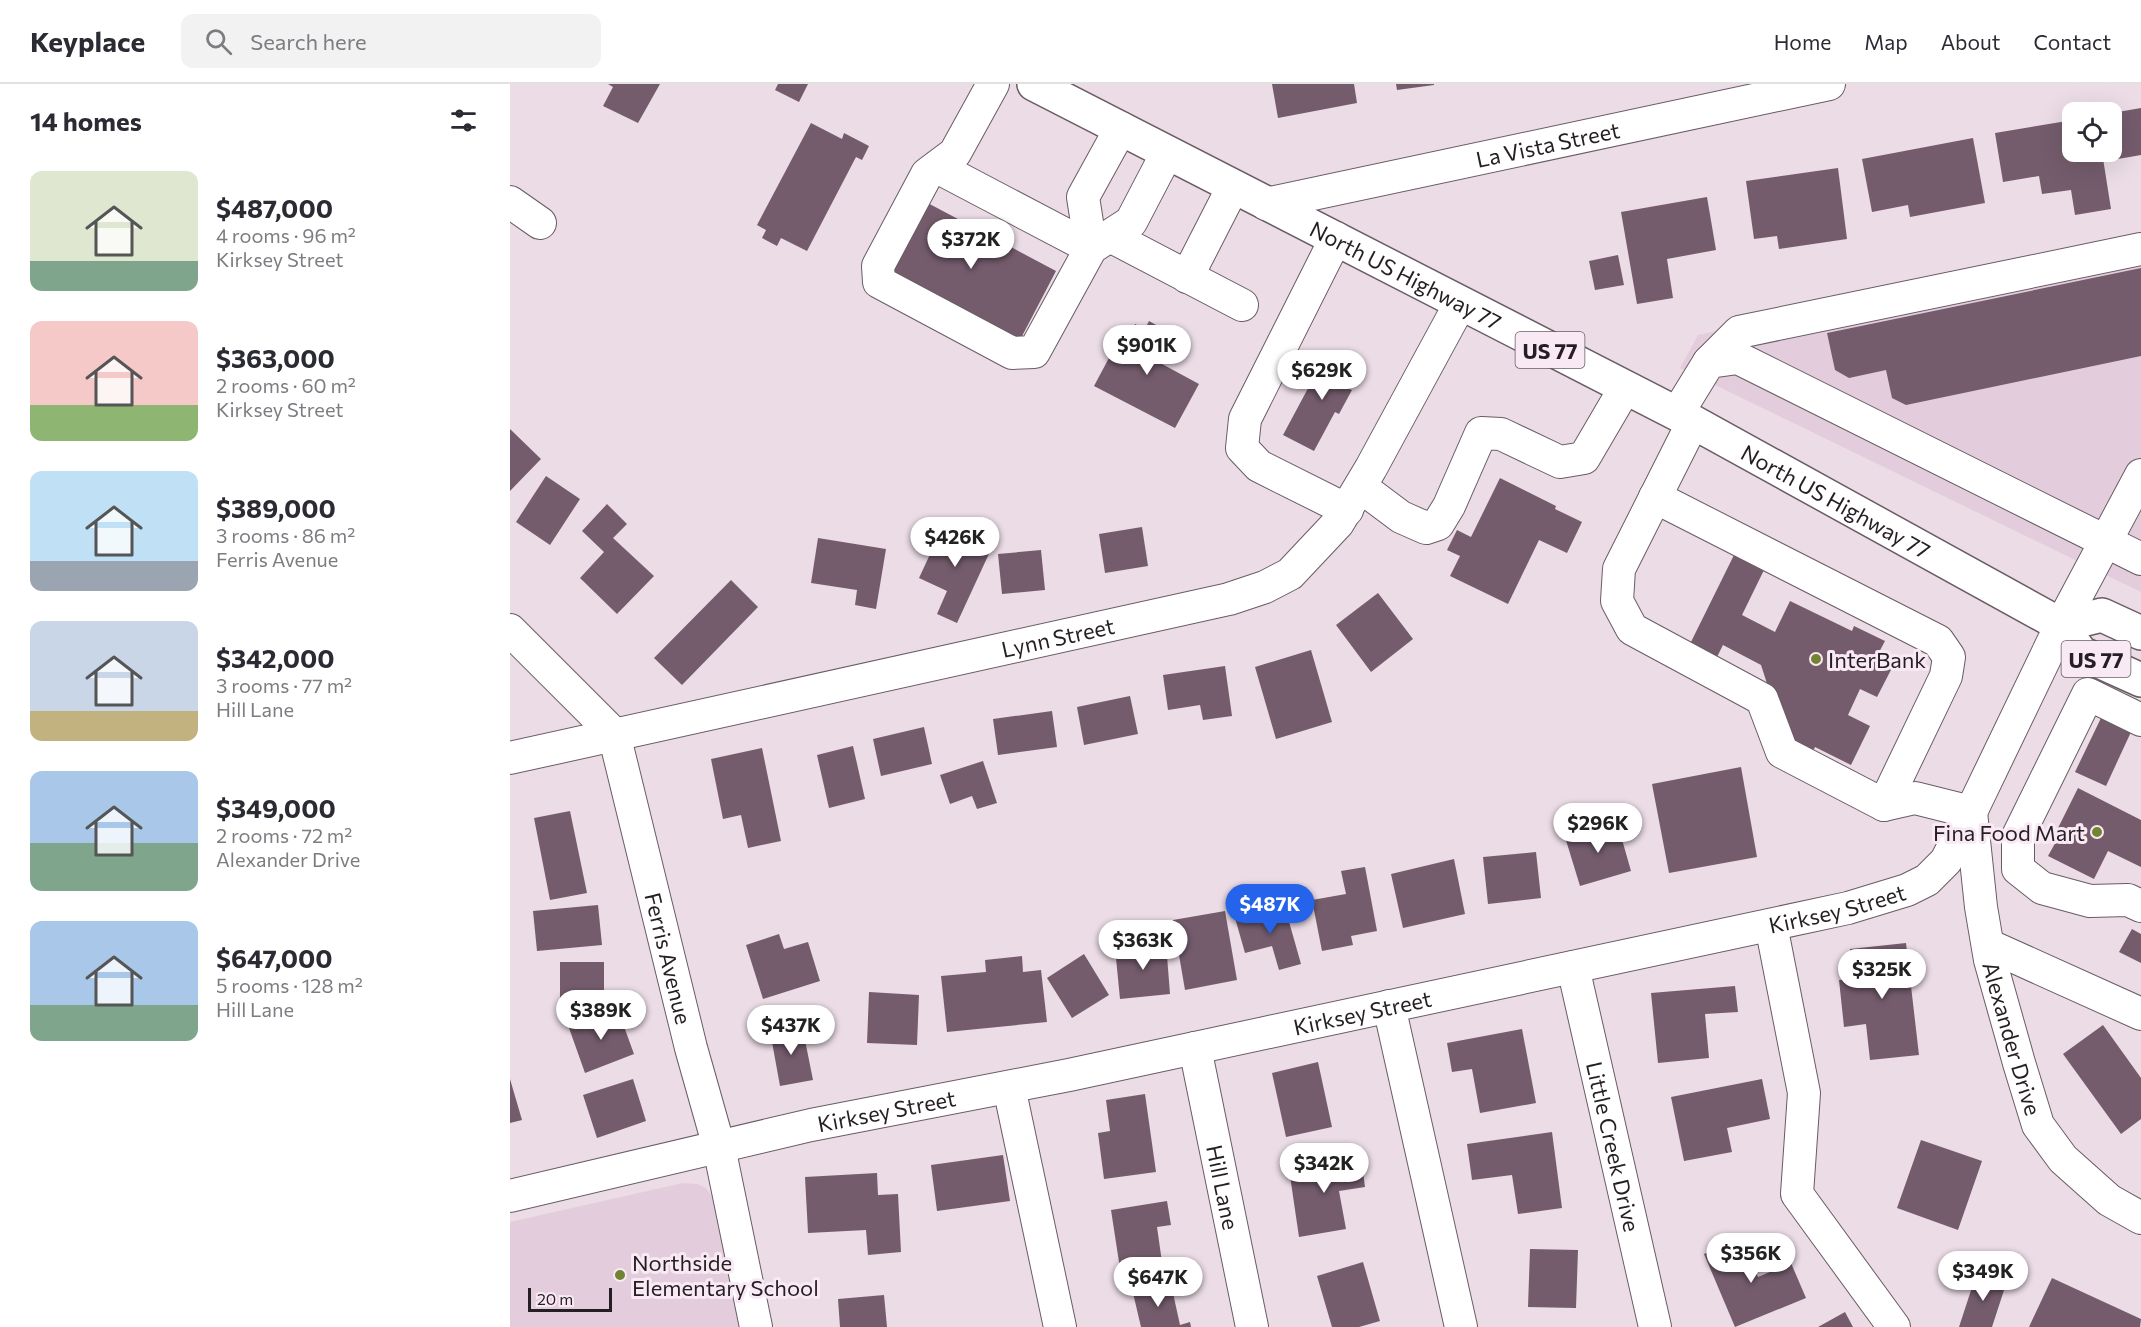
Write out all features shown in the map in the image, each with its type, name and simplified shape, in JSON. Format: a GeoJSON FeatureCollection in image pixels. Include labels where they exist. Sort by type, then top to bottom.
{"type":"FeatureCollection","features":[{"type":"Feature","properties":{"kind":"main road","name":"North US Highway 77"},"geometry":{"type":"LineString","coordinates":[[1034,84],[1685,418],[2061,625],[2081,653],[2141,681]]}},
{"type":"Feature","properties":{"kind":"main road","name":"US 77"},"geometry":{"type":"LineString","coordinates":[[2061,625],[2102,615],[2141,633]]}},
{"type":"Feature","properties":{"kind":"street"},"geometry":{"type":"LineString","coordinates":[[993,84],[955,153],[927,174],[878,266],[879,282],[1012,353],[1034,352],[1100,242],[1131,222],[1167,153]]}},
{"type":"Feature","properties":{"kind":"street","name":"La Vista Street"},"geometry":{"type":"LineString","coordinates":[[1266,204],[1829,84]]}},
{"type":"Feature","properties":{"kind":"street"},"geometry":{"type":"LineString","coordinates":[[1100,242],[1083,196],[1120,128]]}},
{"type":"Feature","properties":{"kind":"street"},"geometry":{"type":"LineString","coordinates":[[937,167],[1100,242],[1187,277],[1242,305]]}},
{"type":"Feature","properties":{"kind":"street"},"geometry":{"type":"LineString","coordinates":[[1187,277],[1233,187]]}},
{"type":"Feature","properties":{"kind":"street"},"geometry":{"type":"LineString","coordinates":[[510,202],[540,223]]}},
{"type":"Feature","properties":{"kind":"street"},"geometry":{"type":"LineString","coordinates":[[1336,238],[1245,419],[1242,448],[1259,466],[1354,498],[1426,528],[1438,524],[1449,506],[1481,433],[1500,434],[1560,462],[1584,458],[1625,388]]}},
{"type":"Feature","properties":{"kind":"street"},"geometry":{"type":"LineString","coordinates":[[1971,812],[1915,798],[1884,805],[1782,752],[1762,699],[1632,629],[1617,601],[1619,569],[1655,497],[1709,362],[1739,332],[2141,249]]}},
{"type":"Feature","properties":{"kind":"street","name":"Lynn Street"},"geometry":{"type":"LineString","coordinates":[[510,758],[1229,599],[1265,587],[1290,574],[1338,523],[1354,498],[1460,304]]}},
{"type":"Feature","properties":{"kind":"street"},"geometry":{"type":"LineString","coordinates":[[1709,362],[1737,358],[2141,559]]}},
{"type":"Feature","properties":{"kind":"street","name":"Kirksey Street"},"geometry":{"type":"LineString","coordinates":[[510,1196],[811,1125],[1009,1087],[1771,925],[1848,908],[1907,890],[1927,880],[1946,861],[2061,625],[2141,475]]}},
{"type":"Feature","properties":{"kind":"street"},"geometry":{"type":"LineString","coordinates":[[1655,497],[1938,641],[1948,657],[1946,676],[1884,805]]}},
{"type":"Feature","properties":{"kind":"street"},"geometry":{"type":"LineString","coordinates":[[510,630],[614,734]]}},
{"type":"Feature","properties":{"kind":"street"},"geometry":{"type":"LineString","coordinates":[[2141,720],[2088,694],[2018,836],[2018,869],[2042,888],[2090,901],[2128,900],[2141,906]]}},
{"type":"Feature","properties":{"kind":"street","name":"Ferris Avenue"},"geometry":{"type":"LineString","coordinates":[[614,734],[691,1048],[719,1148],[756,1327]]}},
{"type":"Feature","properties":{"kind":"street","name":"Alexander Drive"},"geometry":{"type":"LineString","coordinates":[[1971,812],[1981,907],[1988,945],[2038,1125],[2063,1159],[2109,1200],[2141,1218]]}},
{"type":"Feature","properties":{"kind":"street"},"geometry":{"type":"LineString","coordinates":[[1771,925],[1804,1093],[1797,1194],[1894,1327]]}},
{"type":"Feature","properties":{"kind":"street"},"geometry":{"type":"LineString","coordinates":[[1988,945],[2141,1014]]}},
{"type":"Feature","properties":{"kind":"street","name":"Little Creek Drive"},"geometry":{"type":"LineString","coordinates":[[1573,967],[1655,1327]]}},
{"type":"Feature","properties":{"kind":"street"},"geometry":{"type":"LineString","coordinates":[[1389,1006],[1461,1327]]}},
{"type":"Feature","properties":{"kind":"street","name":"Hill Lane"},"geometry":{"type":"LineString","coordinates":[[1195,1048],[1252,1327]]}},
{"type":"Feature","properties":{"kind":"street"},"geometry":{"type":"LineString","coordinates":[[1009,1087],[1060,1327]]}},
{"type":"Feature","properties":{"kind":"shaded area"},"geometry":{"type":"Polygon","coordinates":[[[2141,240],[2141,592],[1680,368],[1698,335],[2141,240]]]}},
{"type":"Feature","properties":{"kind":"shaded area","name":"Northside Elementary School"},"geometry":{"type":"Polygon","coordinates":[[[683,1183],[697,1184],[706,1188],[715,1205],[740,1327],[510,1327],[510,1222],[683,1183]]]}},
{"type":"Feature","properties":{"kind":"building"},"geometry":{"type":"Polygon","coordinates":[[[608,84],[660,84],[638,123],[603,106],[613,87],[608,84]]]}},
{"type":"Feature","properties":{"kind":"building"},"geometry":{"type":"Polygon","coordinates":[[[778,84],[808,84],[799,102],[775,90],[778,84]]]}},
{"type":"Feature","properties":{"kind":"building"},"geometry":{"type":"Polygon","coordinates":[[[1272,84],[1354,84],[1357,103],[1278,118],[1272,84]]]}},
{"type":"Feature","properties":{"kind":"building"},"geometry":{"type":"Polygon","coordinates":[[[1396,84],[1434,84],[1434,85],[1397,90],[1396,84]]]}},
{"type":"Feature","properties":{"kind":"building"},"geometry":{"type":"Polygon","coordinates":[[[2141,108],[2141,155],[2122,158],[2122,111],[2141,108]]]}},
{"type":"Feature","properties":{"kind":"building"},"geometry":{"type":"Polygon","coordinates":[[[2062,122],[2062,162],[2104,162],[2111,209],[2075,215],[2071,190],[2042,194],[2039,176],[2003,182],[1995,133],[2062,122]]]}},
{"type":"Feature","properties":{"kind":"building"},"geometry":{"type":"Polygon","coordinates":[[[811,123],[842,139],[844,133],[869,146],[862,160],[856,157],[807,251],[781,238],[777,246],[762,238],[766,230],[757,225],[811,123]]]}},
{"type":"Feature","properties":{"kind":"building"},"geometry":{"type":"Polygon","coordinates":[[[1973,138],[1985,203],[1910,217],[1908,205],[1872,212],[1862,159],[1973,138]]]}},
{"type":"Feature","properties":{"kind":"building"},"geometry":{"type":"Polygon","coordinates":[[[1838,168],[1847,239],[1779,249],[1777,236],[1754,239],[1746,181],[1838,168]]]}},
{"type":"Feature","properties":{"kind":"building"},"geometry":{"type":"Polygon","coordinates":[[[1707,197],[1716,250],[1667,259],[1673,298],[1637,304],[1621,212],[1707,197]]]}},
{"type":"Feature","properties":{"kind":"building"},"geometry":{"type":"Polygon","coordinates":[[[922,200],[1056,271],[1020,340],[886,269],[922,200]]]}},
{"type":"Feature","properties":{"kind":"building"},"geometry":{"type":"Polygon","coordinates":[[[1618,255],[1624,285],[1595,290],[1589,261],[1618,255]]]}},
{"type":"Feature","properties":{"kind":"building"},"geometry":{"type":"Polygon","coordinates":[[[2141,268],[2141,356],[1906,405],[1892,398],[1886,370],[1849,378],[1835,370],[1827,333],[2141,268]]]}},
{"type":"Feature","properties":{"kind":"building"},"geometry":{"type":"Polygon","coordinates":[[[1149,321],[1167,331],[1163,338],[1173,344],[1162,364],[1199,384],[1175,428],[1094,386],[1118,341],[1124,344],[1135,324],[1145,329],[1149,321]]]}},
{"type":"Feature","properties":{"kind":"building"},"geometry":{"type":"Polygon","coordinates":[[[1328,351],[1358,367],[1347,388],[1352,390],[1339,414],[1335,412],[1314,451],[1283,435],[1328,351]]]}},
{"type":"Feature","properties":{"kind":"building"},"geometry":{"type":"Polygon","coordinates":[[[510,429],[541,459],[510,491],[510,429]]]}},
{"type":"Feature","properties":{"kind":"building"},"geometry":{"type":"Polygon","coordinates":[[[546,476],[580,499],[550,545],[516,522],[546,476]]]}},
{"type":"Feature","properties":{"kind":"building"},"geometry":{"type":"Polygon","coordinates":[[[1500,478],[1556,506],[1555,509],[1582,522],[1567,553],[1539,540],[1508,604],[1450,576],[1460,556],[1447,550],[1457,530],[1471,537],[1500,478]]]}},
{"type":"Feature","properties":{"kind":"building"},"geometry":{"type":"Polygon","coordinates":[[[607,504],[627,524],[613,538],[654,576],[617,614],[580,578],[604,552],[582,531],[607,504]]]}},
{"type":"Feature","properties":{"kind":"building"},"geometry":{"type":"Polygon","coordinates":[[[945,522],[993,545],[957,623],[937,614],[947,591],[919,578],[945,522]]]}},
{"type":"Feature","properties":{"kind":"building"},"geometry":{"type":"Polygon","coordinates":[[[1142,527],[1148,566],[1105,573],[1099,534],[1142,527]]]}},
{"type":"Feature","properties":{"kind":"building"},"geometry":{"type":"Polygon","coordinates":[[[818,538],[886,549],[876,609],[855,605],[857,590],[811,583],[818,538]]]}},
{"type":"Feature","properties":{"kind":"building"},"geometry":{"type":"Polygon","coordinates":[[[1041,550],[1045,590],[1002,594],[998,554],[1041,550]]]}},
{"type":"Feature","properties":{"kind":"building","name":"InterBank"},"geometry":{"type":"Polygon","coordinates":[[[1734,555],[1764,570],[1742,615],[1775,632],[1790,601],[1852,631],[1854,626],[1885,641],[1876,658],[1893,666],[1877,697],[1860,689],[1848,715],[1870,726],[1851,765],[1815,747],[1812,753],[1785,739],[1761,665],[1723,645],[1715,661],[1688,648],[1734,555]]]}},
{"type":"Feature","properties":{"kind":"building"},"geometry":{"type":"Polygon","coordinates":[[[731,580],[758,607],[682,685],[654,658],[731,580]]]}},
{"type":"Feature","properties":{"kind":"building"},"geometry":{"type":"Polygon","coordinates":[[[1378,593],[1413,639],[1371,672],[1336,625],[1378,593]]]}},
{"type":"Feature","properties":{"kind":"building"},"geometry":{"type":"Polygon","coordinates":[[[1311,650],[1332,722],[1276,739],[1255,667],[1311,650]]]}},
{"type":"Feature","properties":{"kind":"building"},"geometry":{"type":"Polygon","coordinates":[[[1225,666],[1232,716],[1203,720],[1200,705],[1168,710],[1163,675],[1225,666]]]}},
{"type":"Feature","properties":{"kind":"building"},"geometry":{"type":"Polygon","coordinates":[[[1130,696],[1138,734],[1084,745],[1077,707],[1130,696]]]}},
{"type":"Feature","properties":{"kind":"building"},"geometry":{"type":"Polygon","coordinates":[[[1052,711],[1057,747],[998,755],[993,719],[1052,711]]]}},
{"type":"Feature","properties":{"kind":"building"},"geometry":{"type":"Polygon","coordinates":[[[2101,718],[2131,732],[2106,786],[2075,772],[2101,718]]]}},
{"type":"Feature","properties":{"kind":"building"},"geometry":{"type":"Polygon","coordinates":[[[924,727],[932,764],[881,776],[873,739],[924,727]]]}},
{"type":"Feature","properties":{"kind":"building"},"geometry":{"type":"Polygon","coordinates":[[[853,746],[865,799],[829,808],[817,755],[853,746]]]}},
{"type":"Feature","properties":{"kind":"building"},"geometry":{"type":"Polygon","coordinates":[[[762,748],[781,841],[748,848],[741,815],[723,819],[711,759],[762,748]]]}},
{"type":"Feature","properties":{"kind":"building"},"geometry":{"type":"Polygon","coordinates":[[[983,761],[997,803],[977,809],[972,796],[950,804],[940,775],[983,761]]]}},
{"type":"Feature","properties":{"kind":"building"},"geometry":{"type":"Polygon","coordinates":[[[1741,767],[1757,857],[1669,873],[1652,784],[1741,767]]]}},
{"type":"Feature","properties":{"kind":"building","name":"Fina Food Mart"},"geometry":{"type":"Polygon","coordinates":[[[2078,788],[2141,820],[2141,867],[2108,851],[2094,879],[2048,856],[2058,838],[2054,836],[2078,788]]]}},
{"type":"Feature","properties":{"kind":"building"},"geometry":{"type":"Polygon","coordinates":[[[570,811],[587,893],[550,900],[534,818],[570,811]]]}},
{"type":"Feature","properties":{"kind":"building"},"geometry":{"type":"Polygon","coordinates":[[[1617,822],[1631,871],[1580,886],[1565,837],[1617,822]]]}},
{"type":"Feature","properties":{"kind":"building"},"geometry":{"type":"Polygon","coordinates":[[[1536,852],[1541,898],[1488,904],[1483,857],[1536,852]]]}},
{"type":"Feature","properties":{"kind":"building"},"geometry":{"type":"Polygon","coordinates":[[[1454,859],[1465,914],[1403,928],[1391,874],[1454,859]]]}},
{"type":"Feature","properties":{"kind":"building"},"geometry":{"type":"Polygon","coordinates":[[[1365,867],[1377,931],[1351,936],[1353,945],[1322,951],[1312,900],[1346,894],[1341,871],[1365,867]]]}},
{"type":"Feature","properties":{"kind":"building"},"geometry":{"type":"Polygon","coordinates":[[[1284,904],[1301,964],[1279,970],[1272,946],[1245,953],[1235,918],[1284,904]]]}},
{"type":"Feature","properties":{"kind":"building"},"geometry":{"type":"Polygon","coordinates":[[[598,905],[602,945],[537,951],[533,911],[598,905]]]}},
{"type":"Feature","properties":{"kind":"building"},"geometry":{"type":"Polygon","coordinates":[[[1225,911],[1237,980],[1185,990],[1173,920],[1225,911]]]}},
{"type":"Feature","properties":{"kind":"building"},"geometry":{"type":"Polygon","coordinates":[[[2132,929],[2141,934],[2141,963],[2119,952],[2132,929]]]}},
{"type":"Feature","properties":{"kind":"building"},"geometry":{"type":"Polygon","coordinates":[[[779,934],[784,949],[808,942],[820,981],[763,999],[746,945],[779,934]]]}},
{"type":"Feature","properties":{"kind":"building"},"geometry":{"type":"Polygon","coordinates":[[[1166,943],[1170,994],[1120,999],[1115,948],[1166,943]]]}},
{"type":"Feature","properties":{"kind":"building"},"geometry":{"type":"Polygon","coordinates":[[[1906,943],[1919,1055],[1870,1060],[1866,1024],[1844,1027],[1839,980],[1853,979],[1850,949],[1906,943]]]}},
{"type":"Feature","properties":{"kind":"building"},"geometry":{"type":"Polygon","coordinates":[[[1084,954],[1109,995],[1072,1018],[1047,978],[1084,954]]]}},
{"type":"Feature","properties":{"kind":"building"},"geometry":{"type":"Polygon","coordinates":[[[1022,956],[1023,972],[1041,970],[1047,1022],[947,1032],[941,976],[986,972],[985,960],[1022,956]]]}},
{"type":"Feature","properties":{"kind":"building"},"geometry":{"type":"Polygon","coordinates":[[[560,962],[604,962],[604,1008],[560,1009],[560,962]]]}},
{"type":"Feature","properties":{"kind":"building"},"geometry":{"type":"Polygon","coordinates":[[[1735,986],[1738,1012],[1705,1014],[1709,1058],[1658,1063],[1651,993],[1735,986]]]}},
{"type":"Feature","properties":{"kind":"building"},"geometry":{"type":"Polygon","coordinates":[[[869,992],[919,995],[917,1045],[867,1043],[869,992]]]}},
{"type":"Feature","properties":{"kind":"building"},"geometry":{"type":"Polygon","coordinates":[[[618,1010],[634,1054],[585,1073],[569,1028],[618,1010]]]}},
{"type":"Feature","properties":{"kind":"building"},"geometry":{"type":"Polygon","coordinates":[[[802,1025],[813,1080],[780,1086],[770,1031],[802,1025]]]}},
{"type":"Feature","properties":{"kind":"building"},"geometry":{"type":"Polygon","coordinates":[[[2103,1025],[2141,1078],[2141,1119],[2121,1134],[2063,1054],[2103,1025]]]}},
{"type":"Feature","properties":{"kind":"building"},"geometry":{"type":"Polygon","coordinates":[[[1522,1029],[1536,1103],[1480,1113],[1472,1069],[1452,1072],[1447,1043],[1522,1029]]]}},
{"type":"Feature","properties":{"kind":"building"},"geometry":{"type":"Polygon","coordinates":[[[1318,1062],[1332,1127],[1286,1137],[1272,1073],[1318,1062]]]}},
{"type":"Feature","properties":{"kind":"building"},"geometry":{"type":"Polygon","coordinates":[[[510,1079],[522,1120],[510,1123],[510,1079]]]}},
{"type":"Feature","properties":{"kind":"building"},"geometry":{"type":"Polygon","coordinates":[[[633,1079],[646,1121],[597,1138],[583,1095],[633,1079]]]}},
{"type":"Feature","properties":{"kind":"building"},"geometry":{"type":"Polygon","coordinates":[[[1762,1079],[1770,1119],[1727,1128],[1732,1152],[1684,1161],[1671,1097],[1762,1079]]]}},
{"type":"Feature","properties":{"kind":"building"},"geometry":{"type":"Polygon","coordinates":[[[1145,1094],[1156,1172],[1104,1179],[1098,1133],[1110,1131],[1106,1100],[1145,1094]]]}},
{"type":"Feature","properties":{"kind":"building"},"geometry":{"type":"Polygon","coordinates":[[[1552,1132],[1562,1208],[1518,1214],[1512,1175],[1472,1180],[1467,1144],[1552,1132]]]}},
{"type":"Feature","properties":{"kind":"building"},"geometry":{"type":"Polygon","coordinates":[[[1921,1140],[1982,1161],[1958,1230],[1897,1208],[1921,1140]]]}},
{"type":"Feature","properties":{"kind":"building"},"geometry":{"type":"Polygon","coordinates":[[[1003,1155],[1010,1201],[937,1211],[931,1165],[1003,1155]]]}},
{"type":"Feature","properties":{"kind":"building"},"geometry":{"type":"Polygon","coordinates":[[[1361,1157],[1365,1187],[1339,1191],[1346,1229],[1299,1237],[1289,1169],[1361,1157]]]}},
{"type":"Feature","properties":{"kind":"building"},"geometry":{"type":"Polygon","coordinates":[[[877,1173],[878,1195],[898,1194],[901,1252],[868,1255],[866,1230],[808,1233],[805,1177],[877,1173]]]}},
{"type":"Feature","properties":{"kind":"building"},"geometry":{"type":"Polygon","coordinates":[[[1167,1201],[1171,1225],[1157,1227],[1163,1269],[1121,1275],[1111,1210],[1167,1201]]]}},
{"type":"Feature","properties":{"kind":"building"},"geometry":{"type":"Polygon","coordinates":[[[1741,1238],[1758,1277],[1791,1263],[1806,1298],[1735,1327],[1704,1254],[1741,1238]]]}},
{"type":"Feature","properties":{"kind":"building"},"geometry":{"type":"Polygon","coordinates":[[[1530,1249],[1578,1250],[1576,1308],[1528,1307],[1530,1249]]]}},
{"type":"Feature","properties":{"kind":"building"},"geometry":{"type":"Polygon","coordinates":[[[1363,1262],[1380,1321],[1359,1327],[1332,1327],[1317,1276],[1363,1262]]]}},
{"type":"Feature","properties":{"kind":"building"},"geometry":{"type":"Polygon","coordinates":[[[1977,1272],[2007,1281],[1992,1327],[1959,1327],[1977,1272]]]}},
{"type":"Feature","properties":{"kind":"building"},"geometry":{"type":"Polygon","coordinates":[[[2052,1278],[2141,1319],[2140,1327],[2029,1327],[2052,1278]]]}},
{"type":"Feature","properties":{"kind":"building"},"geometry":{"type":"Polygon","coordinates":[[[1171,1284],[1180,1325],[1190,1322],[1191,1327],[1141,1327],[1133,1293],[1171,1284]]]}},
{"type":"Feature","properties":{"kind":"building"},"geometry":{"type":"Polygon","coordinates":[[[884,1295],[887,1327],[840,1327],[838,1299],[884,1295]]]}},
{"type":"Feature","properties":{"kind":"building"},"geometry":{"type":"Polygon","coordinates":[[[1845,1312],[1853,1327],[1818,1327],[1845,1312]]]}},
{"type":"Feature","properties":{"kind":"place","name":"InterBank"},"geometry":{"type":"Point","coordinates":[1816,659]}},
{"type":"Feature","properties":{"kind":"place","name":"Fina Food Mart"},"geometry":{"type":"Point","coordinates":[2097,832]}},
{"type":"Feature","properties":{"kind":"place","name":"Northside Elementary School"},"geometry":{"type":"Point","coordinates":[620,1275]}}]}
